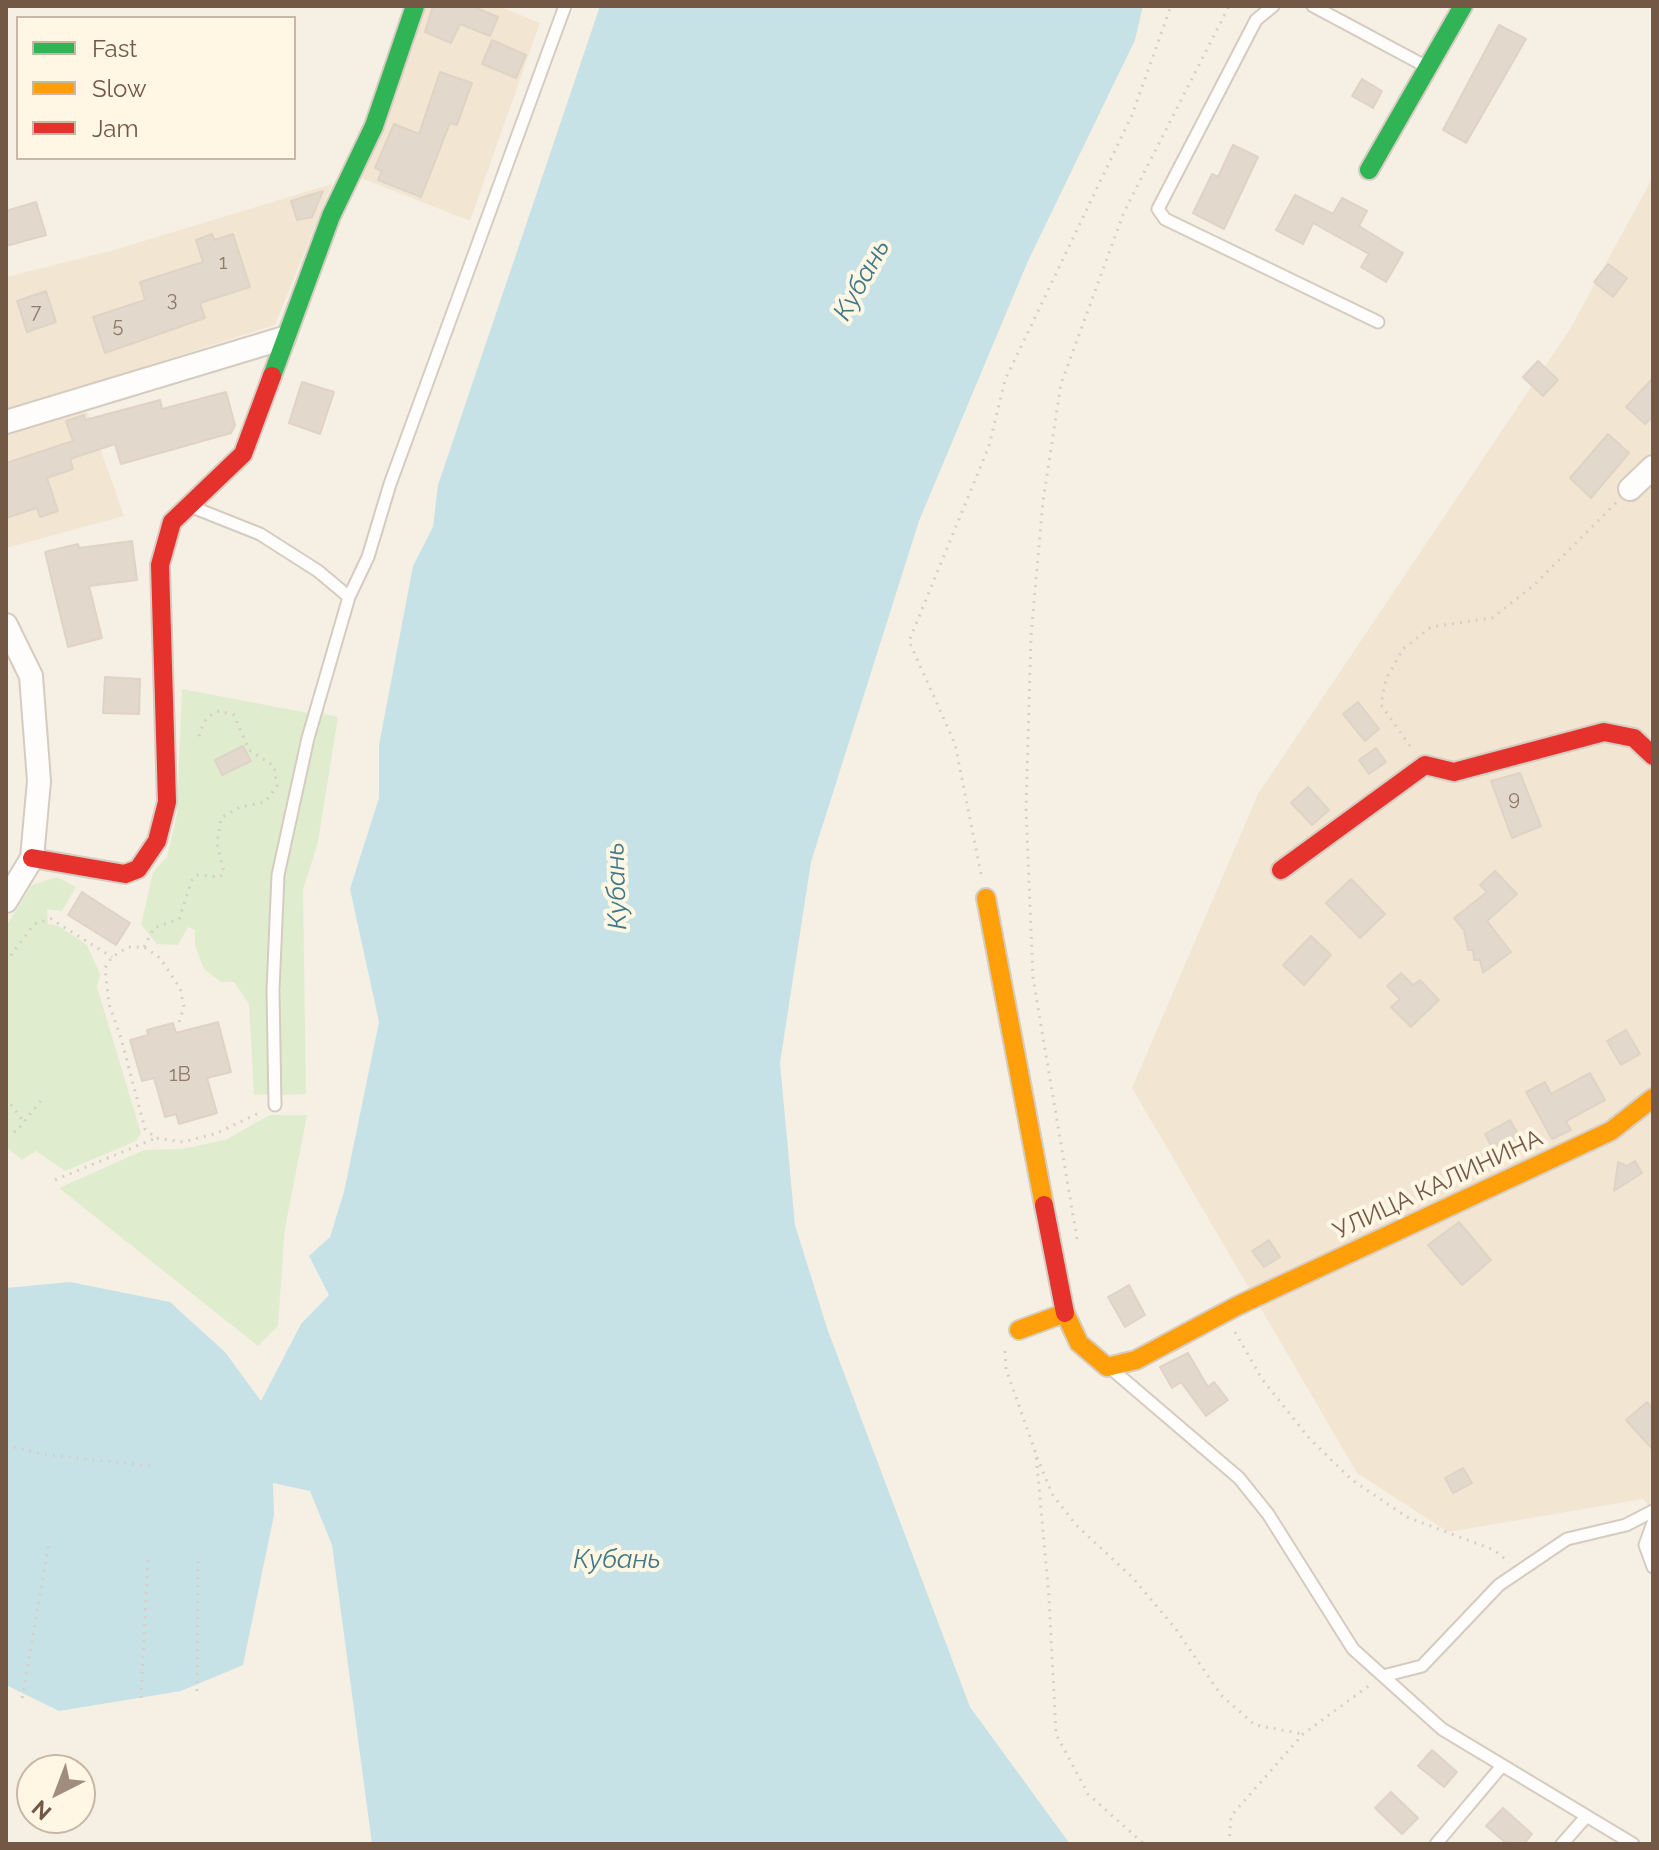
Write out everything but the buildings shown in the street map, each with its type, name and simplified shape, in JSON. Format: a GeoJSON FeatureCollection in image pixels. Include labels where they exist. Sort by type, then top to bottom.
{"type":"FeatureCollection","features":[{"type":"Feature","properties":{"kind":"street"},"geometry":{"type":"LineString","coordinates":[[32,858],[125,874],[138,869],[157,841],[167,802],[160,565],[172,522],[243,454],[331,216],[374,126],[415,6]]}},
{"type":"Feature","properties":{"kind":"street"},"geometry":{"type":"LineString","coordinates":[[1369,170],[1463,6]]}},
{"type":"Feature","properties":{"kind":"street"},"geometry":{"type":"LineString","coordinates":[[6,422],[284,338]]}},
{"type":"Feature","properties":{"kind":"street"},"geometry":{"type":"LineString","coordinates":[[1630,489],[1653,467]]}},
{"type":"Feature","properties":{"kind":"street"},"geometry":{"type":"LineString","coordinates":[[6,625],[31,676],[39,781],[32,858],[6,901]]}},
{"type":"Feature","properties":{"kind":"street"},"geometry":{"type":"LineString","coordinates":[[1281,870],[1425,765],[1454,772],[1604,732],[1634,738],[1653,756]]}},
{"type":"Feature","properties":{"kind":"street"},"geometry":{"type":"LineString","coordinates":[[986,898],[1065,1313],[1079,1343],[1107,1367]]}},
{"type":"Feature","properties":{"kind":"street","name":"УЛИЦА КАЛИНИНА"},"geometry":{"type":"LineString","coordinates":[[1107,1367],[1136,1360],[1230,1310],[1611,1131],[1653,1098]]}},
{"type":"Feature","properties":{"kind":"street"},"geometry":{"type":"LineString","coordinates":[[1019,1330],[1065,1313]]}},
{"type":"Feature","properties":{"kind":"lane"},"geometry":{"type":"LineString","coordinates":[[275,1105],[273,990],[278,875],[308,738],[349,597],[368,557],[390,484],[565,6]]}},
{"type":"Feature","properties":{"kind":"lane"},"geometry":{"type":"LineString","coordinates":[[1273,6],[1256,20],[1158,209],[1165,219],[1378,322]]}},
{"type":"Feature","properties":{"kind":"lane"},"geometry":{"type":"LineString","coordinates":[[1313,6],[1428,67]]}},
{"type":"Feature","properties":{"kind":"lane"},"geometry":{"type":"LineString","coordinates":[[187,506],[260,534],[318,571],[349,597]]}},
{"type":"Feature","properties":{"kind":"lane"},"geometry":{"type":"LineString","coordinates":[[1107,1367],[1126,1378],[1239,1478],[1268,1514],[1353,1649],[1442,1729],[1585,1818],[1633,1844]]}},
{"type":"Feature","properties":{"kind":"lane"},"geometry":{"type":"LineString","coordinates":[[1383,1676],[1422,1666],[1452,1631],[1519,1569],[1567,1539],[1626,1525],[1653,1511]]}},
{"type":"Feature","properties":{"kind":"lane"},"geometry":{"type":"LineString","coordinates":[[1653,1523],[1645,1545],[1653,1567]]}},
{"type":"Feature","properties":{"kind":"lane"},"geometry":{"type":"LineString","coordinates":[[1436,1844],[1501,1767]]}},
{"type":"Feature","properties":{"kind":"lane"},"geometry":{"type":"LineString","coordinates":[[1562,1844],[1585,1818]]}},
{"type":"Feature","properties":{"kind":"path"},"geometry":{"type":"LineString","coordinates":[[986,898],[955,744],[909,641],[989,446],[1005,380],[1132,115],[1171,6]]}},
{"type":"Feature","properties":{"kind":"path"},"geometry":{"type":"LineString","coordinates":[[1078,1245],[1033,978],[1026,809],[1031,636],[1043,501],[1061,384],[1124,212],[1229,6]]}},
{"type":"Feature","properties":{"kind":"path"},"geometry":{"type":"LineString","coordinates":[[1425,765],[1381,705],[1386,679],[1403,649],[1431,627],[1492,618],[1533,586],[1630,489]]}},
{"type":"Feature","properties":{"kind":"path"},"geometry":{"type":"LineString","coordinates":[[144,947],[154,928],[179,919],[192,880],[197,875],[220,877],[224,873],[217,843],[221,818],[240,807],[265,802],[277,786],[274,766],[249,750],[234,715],[219,711],[212,714],[204,722],[198,739]]}},
{"type":"Feature","properties":{"kind":"path"},"geometry":{"type":"LineString","coordinates":[[6,962],[34,924],[51,919],[112,957]]}},
{"type":"Feature","properties":{"kind":"path"},"geometry":{"type":"LineString","coordinates":[[179,1022],[184,1007],[180,988],[160,958],[144,947],[128,947],[112,957],[105,968],[109,1004],[145,1129],[156,1138],[183,1142],[217,1133],[275,1105]]}},
{"type":"Feature","properties":{"kind":"path"},"geometry":{"type":"LineString","coordinates":[[6,1098],[24,1122]]}},
{"type":"Feature","properties":{"kind":"path"},"geometry":{"type":"LineString","coordinates":[[6,1130],[16,1132],[43,1098]]}},
{"type":"Feature","properties":{"kind":"path"},"geometry":{"type":"LineString","coordinates":[[55,1180],[156,1138]]}},
{"type":"Feature","properties":{"kind":"path"},"geometry":{"type":"LineString","coordinates":[[1230,1310],[1262,1379],[1310,1439],[1352,1480],[1407,1517],[1494,1550],[1519,1569]]}},
{"type":"Feature","properties":{"kind":"path"},"geometry":{"type":"LineString","coordinates":[[1019,1330],[1004,1346],[1006,1369],[1052,1494],[1076,1525],[1133,1578],[1175,1628],[1221,1695],[1255,1725],[1303,1734]]}},
{"type":"Feature","properties":{"kind":"path"},"geometry":{"type":"LineString","coordinates":[[6,1445],[42,1454],[152,1466]]}},
{"type":"Feature","properties":{"kind":"path"},"geometry":{"type":"LineString","coordinates":[[1036,1454],[1049,1597],[1056,1734],[1088,1794],[1144,1844]]}},
{"type":"Feature","properties":{"kind":"path"},"geometry":{"type":"LineString","coordinates":[[22,1698],[49,1543]]}},
{"type":"Feature","properties":{"kind":"path"},"geometry":{"type":"LineString","coordinates":[[141,1698],[148,1558]]}},
{"type":"Feature","properties":{"kind":"path"},"geometry":{"type":"LineString","coordinates":[[197,1691],[198,1558]]}},
{"type":"Feature","properties":{"kind":"path"},"geometry":{"type":"LineString","coordinates":[[1229,1844],[1231,1816],[1303,1734],[1383,1676]]}},
{"type":"Feature","properties":{"kind":"shaded area"},"geometry":{"type":"Polygon","coordinates":[[[422,6],[499,6],[540,23],[470,221],[351,174],[422,6]]]}},
{"type":"Feature","properties":{"kind":"shaded area"},"geometry":{"type":"Polygon","coordinates":[[[1653,177],[1653,1512],[1643,1499],[1448,1532],[1357,1473],[1132,1088],[1258,794],[1570,329],[1653,177]]]}},
{"type":"Feature","properties":{"kind":"shaded area"},"geometry":{"type":"Polygon","coordinates":[[[332,184],[275,325],[6,411],[6,277],[114,250],[332,184]]]}},
{"type":"Feature","properties":{"kind":"shaded area"},"geometry":{"type":"Polygon","coordinates":[[[86,408],[124,516],[6,548],[6,430],[86,408]]]}},
{"type":"Feature","properties":{"kind":"green space"},"geometry":{"type":"Polygon","coordinates":[[[182,689],[308,713],[271,874],[267,991],[270,1094],[254,1095],[249,1004],[234,982],[221,982],[204,969],[195,946],[195,930],[188,927],[178,945],[157,944],[141,925],[153,872],[167,857],[177,814],[182,689]]]}},
{"type":"Feature","properties":{"kind":"green space"},"geometry":{"type":"Polygon","coordinates":[[[321,713],[338,717],[318,842],[303,890],[306,1094],[280,1095],[281,873],[311,736],[321,713]]]}},
{"type":"Feature","properties":{"kind":"green space"},"geometry":{"type":"Polygon","coordinates":[[[57,877],[76,887],[62,911],[47,909],[48,924],[59,926],[87,945],[100,974],[97,987],[141,1133],[136,1141],[65,1171],[36,1151],[22,1160],[6,1147],[6,926],[32,885],[57,877]]]}},
{"type":"Feature","properties":{"kind":"green space"},"geometry":{"type":"Polygon","coordinates":[[[270,1115],[307,1115],[285,1228],[278,1326],[258,1346],[59,1188],[144,1150],[182,1149],[225,1140],[270,1115]]]}},
{"type":"Feature","properties":{"kind":"water","name":"Кубань"},"geometry":{"type":"Polygon","coordinates":[[[600,6],[1143,6],[1135,40],[1028,261],[919,521],[811,862],[780,1063],[795,1225],[827,1328],[970,1707],[1070,1844],[372,1844],[332,1545],[310,1491],[273,1483],[274,1515],[243,1665],[181,1691],[59,1711],[6,1685],[6,1288],[70,1282],[170,1302],[225,1352],[261,1401],[301,1324],[329,1295],[309,1256],[330,1237],[344,1192],[379,1022],[350,889],[379,798],[379,745],[413,566],[433,527],[438,485],[600,6]]]}},
{"type":"Feature","properties":{"kind":"traffic: fast"},"geometry":{"type":"LineString","coordinates":[[272,376],[331,216],[374,126],[415,6]]}},
{"type":"Feature","properties":{"kind":"traffic: fast"},"geometry":{"type":"LineString","coordinates":[[1369,170],[1463,6]]}},
{"type":"Feature","properties":{"kind":"traffic: slow"},"geometry":{"type":"LineString","coordinates":[[986,898],[1044,1205]]}},
{"type":"Feature","properties":{"kind":"traffic: slow"},"geometry":{"type":"LineString","coordinates":[[1019,1330],[1065,1313],[1079,1343],[1107,1367],[1136,1360],[1237,1306],[1611,1131],[1653,1098]]}},
{"type":"Feature","properties":{"kind":"traffic: jam"},"geometry":{"type":"LineString","coordinates":[[32,858],[125,874],[138,869],[157,841],[167,802],[160,565],[172,522],[243,454],[272,376]]}},
{"type":"Feature","properties":{"kind":"traffic: jam"},"geometry":{"type":"LineString","coordinates":[[1281,870],[1425,765],[1454,772],[1604,732],[1634,738],[1653,756]]}},
{"type":"Feature","properties":{"kind":"traffic: jam"},"geometry":{"type":"LineString","coordinates":[[1044,1205],[1065,1313]]}}]}
